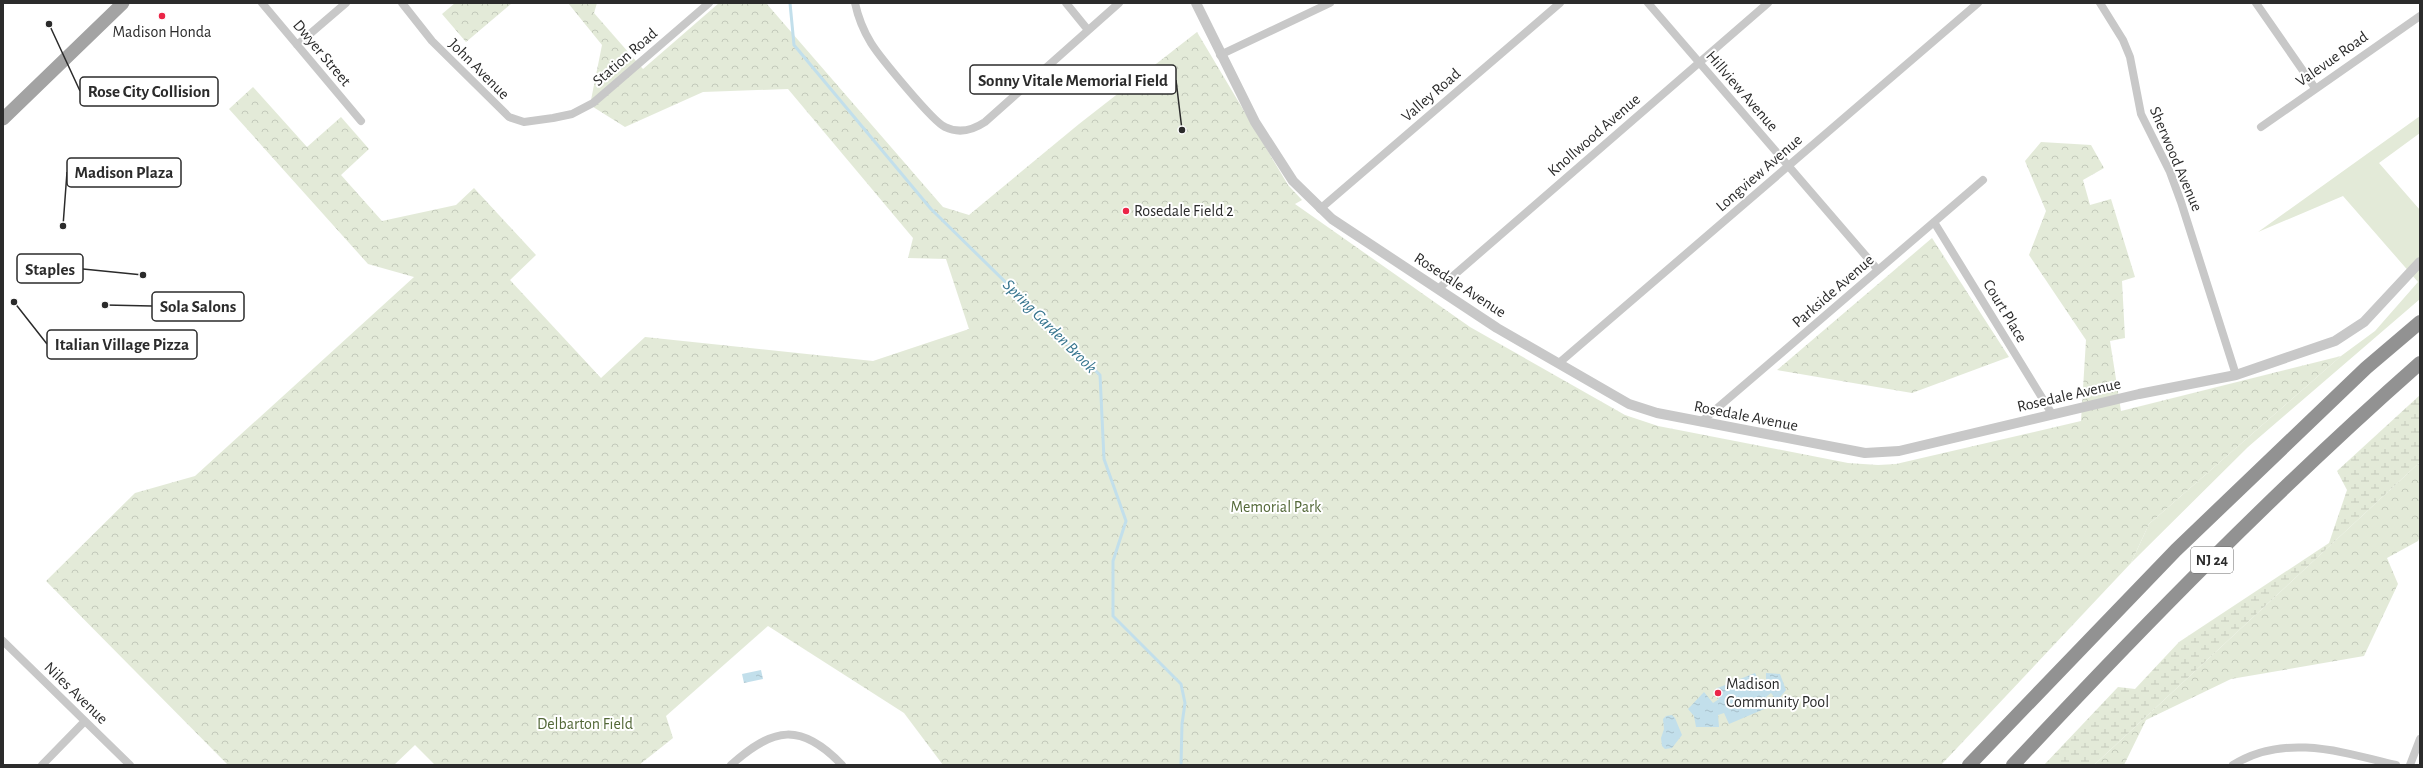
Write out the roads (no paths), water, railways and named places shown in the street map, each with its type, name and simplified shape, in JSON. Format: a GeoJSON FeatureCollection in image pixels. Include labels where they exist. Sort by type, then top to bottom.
{"type":"FeatureCollection","features":[{"type":"Feature","properties":{"kind":"highway","name":"NJ 24"},"geometry":{"type":"LineString","coordinates":[[1969,765],[2176,550],[2350,384],[2420,322]]}},
{"type":"Feature","properties":{"kind":"highway","name":"NJ 24"},"geometry":{"type":"LineString","coordinates":[[2013,765],[2199,572],[2292,481],[2420,363]]}},
{"type":"Feature","properties":{"kind":"main road"},"geometry":{"type":"LineString","coordinates":[[3,119],[123,3]]}},
{"type":"Feature","properties":{"kind":"street","name":"Dwyer Street"},"geometry":{"type":"LineString","coordinates":[[262,3],[361,121]]}},
{"type":"Feature","properties":{"kind":"street"},"geometry":{"type":"LineString","coordinates":[[297,45],[346,3]]}},
{"type":"Feature","properties":{"kind":"street","name":"John Avenue"},"geometry":{"type":"LineString","coordinates":[[402,3],[432,41],[505,115],[524,122],[552,118]]}},
{"type":"Feature","properties":{"kind":"street","name":"Station Road"},"geometry":{"type":"LineString","coordinates":[[552,118],[572,114],[594,103],[709,3]]}},
{"type":"Feature","properties":{"kind":"street"},"geometry":{"type":"LineString","coordinates":[[856,3],[863,29],[874,48],[936,122],[952,130],[970,130],[985,122],[1119,3]]}},
{"type":"Feature","properties":{"kind":"street"},"geometry":{"type":"LineString","coordinates":[[1066,3],[1088,30]]}},
{"type":"Feature","properties":{"kind":"street","name":"Rosedale Avenue"},"geometry":{"type":"LineString","coordinates":[[1196,3],[1220,55],[1255,122],[1293,181],[1320,209],[1497,328],[1629,404],[1657,413],[1865,453],[1884,454],[2052,414],[2236,375],[2336,341],[2352,332],[2364,322],[2420,262]]}},
{"type":"Feature","properties":{"kind":"street"},"geometry":{"type":"LineString","coordinates":[[1220,55],[1330,3]]}},
{"type":"Feature","properties":{"kind":"street","name":"Valley Road"},"geometry":{"type":"LineString","coordinates":[[1320,209],[1560,3]]}},
{"type":"Feature","properties":{"kind":"street","name":"Hillview Avenue"},"geometry":{"type":"LineString","coordinates":[[1648,3],[1878,270]]}},
{"type":"Feature","properties":{"kind":"street","name":"Knollwood Avenue"},"geometry":{"type":"LineString","coordinates":[[1438,289],[1768,3]]}},
{"type":"Feature","properties":{"kind":"street","name":"Longview Avenue"},"geometry":{"type":"LineString","coordinates":[[1559,363],[1978,3]]}},
{"type":"Feature","properties":{"kind":"street","name":"Sherwood Avenue"},"geometry":{"type":"LineString","coordinates":[[2100,3],[2123,40],[2130,57],[2141,114],[2170,172],[2181,202],[2236,375]]}},
{"type":"Feature","properties":{"kind":"street"},"geometry":{"type":"LineString","coordinates":[[2256,3],[2315,88]]}},
{"type":"Feature","properties":{"kind":"street","name":"Valevue Road"},"geometry":{"type":"LineString","coordinates":[[2261,127],[2420,16]]}},
{"type":"Feature","properties":{"kind":"street","name":"Parkside Avenue"},"geometry":{"type":"LineString","coordinates":[[1701,422],[1983,180]]}},
{"type":"Feature","properties":{"kind":"street","name":"Court Place"},"geometry":{"type":"LineString","coordinates":[[1934,222],[2052,414]]}},
{"type":"Feature","properties":{"kind":"street","name":"Niles Avenue"},"geometry":{"type":"LineString","coordinates":[[3,641],[130,765]]}},
{"type":"Feature","properties":{"kind":"street"},"geometry":{"type":"LineString","coordinates":[[42,765],[85,721]]}},
{"type":"Feature","properties":{"kind":"street"},"geometry":{"type":"LineString","coordinates":[[731,765],[752,746],[764,740],[786,735],[810,739],[822,746],[842,765]]}},
{"type":"Feature","properties":{"kind":"street"},"geometry":{"type":"LineString","coordinates":[[2410,765],[2420,739]]}},
{"type":"Feature","properties":{"kind":"street"},"geometry":{"type":"LineString","coordinates":[[2233,765],[2261,753],[2291,747],[2331,750],[2396,765]]}},
{"type":"Feature","properties":{"kind":"water"},"geometry":{"type":"Polygon","coordinates":[[[761,670],[763,679],[744,683],[742,674],[761,670]]]}},
{"type":"Feature","properties":{"kind":"water"},"geometry":{"type":"Polygon","coordinates":[[[1755,673],[1760,683],[1766,682],[1766,673],[1780,674],[1786,690],[1777,701],[1771,693],[1766,697],[1769,707],[1729,724],[1724,713],[1718,715],[1719,727],[1696,727],[1694,716],[1688,709],[1704,692],[1713,703],[1719,699],[1715,689],[1755,673]]]}},
{"type":"Feature","properties":{"kind":"water"},"geometry":{"type":"Polygon","coordinates":[[[1672,715],[1675,718],[1682,735],[1672,748],[1665,749],[1662,746],[1661,738],[1664,729],[1663,719],[1666,716],[1672,715]]]}},
{"type":"Feature","properties":{"kind":"waterway","name":"Spring Garden Brook"},"geometry":{"type":"LineString","coordinates":[[790,3],[794,45],[931,209],[1100,375],[1104,459],[1126,521],[1113,561],[1113,616],[1181,684],[1185,703],[1182,724],[1181,765]]}},
{"type":"Feature","properties":{"kind":"place","name":"Madison Honda"},"geometry":{"type":"Point","coordinates":[162,16]}},
{"type":"Feature","properties":{"kind":"place","name":"Rose City Collision"},"geometry":{"type":"Point","coordinates":[49,24]}},
{"type":"Feature","properties":{"kind":"place","name":"Sonny Vitale Memorial Field"},"geometry":{"type":"Point","coordinates":[1182,130]}},
{"type":"Feature","properties":{"kind":"place","name":"Rosedale Field 2"},"geometry":{"type":"Point","coordinates":[1126,211]}},
{"type":"Feature","properties":{"kind":"place","name":"Madison Plaza"},"geometry":{"type":"Point","coordinates":[63,226]}},
{"type":"Feature","properties":{"kind":"place","name":"Staples"},"geometry":{"type":"Point","coordinates":[143,275]}},
{"type":"Feature","properties":{"kind":"place","name":"Italian Village Pizza"},"geometry":{"type":"Point","coordinates":[14,302]}},
{"type":"Feature","properties":{"kind":"place","name":"Sola Salons"},"geometry":{"type":"Point","coordinates":[105,305]}},
{"type":"Feature","properties":{"kind":"place","name":"Madison Community Pool"},"geometry":{"type":"Point","coordinates":[1718,693]}},
{"type":"Feature","properties":{"kind":"park label","name":"Memorial Park"},"geometry":{"type":"Point","coordinates":[1276,507]}},
{"type":"Feature","properties":{"kind":"park label","name":"Delbarton Field"},"geometry":{"type":"Point","coordinates":[585,724]}}]}
